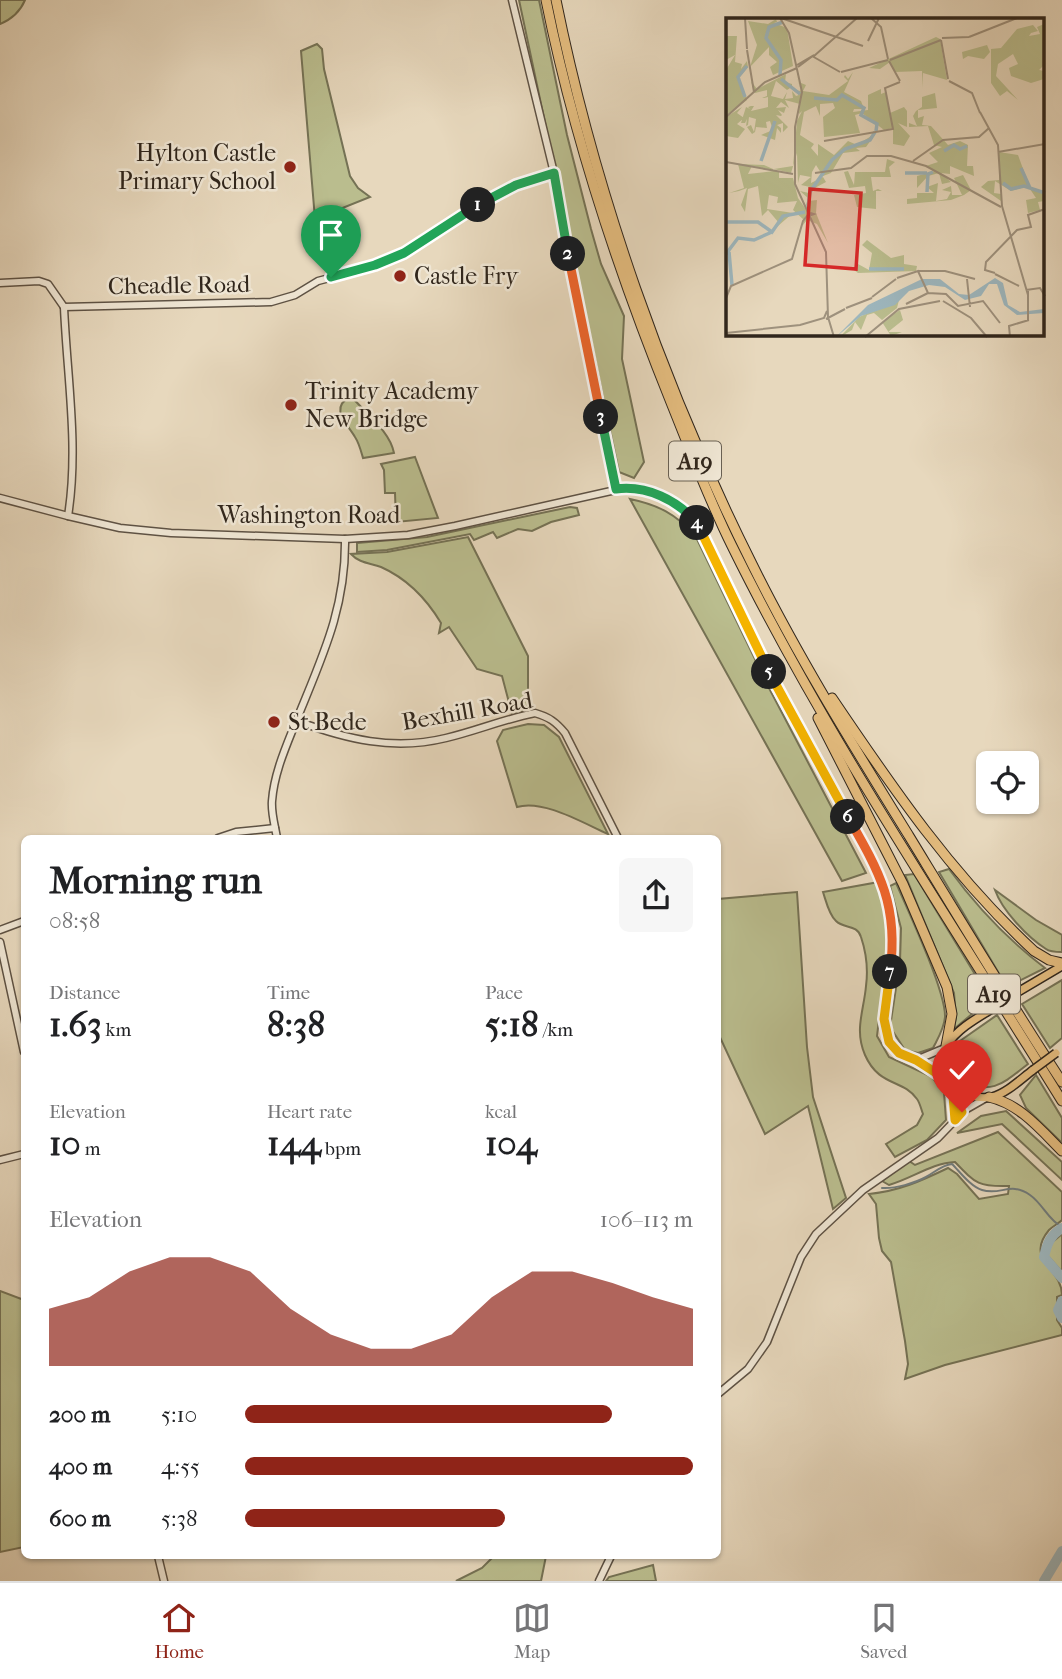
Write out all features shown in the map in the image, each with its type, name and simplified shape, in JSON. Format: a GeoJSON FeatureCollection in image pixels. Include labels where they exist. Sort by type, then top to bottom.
{"type":"FeatureCollection","features":[{"type":"Feature","properties":{"kind":"highway","name":"A19"},"geometry":{"type":"LineString","coordinates":[[546,0],[570,106],[632,306],[730,542],[857,772],[1062,1101]]}},
{"type":"Feature","properties":{"kind":"highway","name":"A19"},"geometry":{"type":"LineString","coordinates":[[556,0],[580,105],[641,303],[699,448],[733,524],[776,611],[874,779],[1062,1082]]}},
{"type":"Feature","properties":{"kind":"highway"},"geometry":{"type":"LineString","coordinates":[[776,611],[897,796],[958,873],[1034,951],[1062,965]]}},
{"type":"Feature","properties":{"kind":"highway"},"geometry":{"type":"LineString","coordinates":[[787,649],[804,690],[903,884],[939,965],[952,1008],[946,1047]]}},
{"type":"Feature","properties":{"kind":"highway"},"geometry":{"type":"LineString","coordinates":[[988,1097],[1017,1108],[1062,1151]]}},
{"type":"Feature","properties":{"kind":"main road"},"geometry":{"type":"LineString","coordinates":[[1059,1051],[1002,1093],[988,1097],[967,1096],[954,1089],[943,1066],[946,1047],[964,1028],[1062,965]]}},
{"type":"Feature","properties":{"kind":"street"},"geometry":{"type":"LineString","coordinates":[[512,0],[554,173],[587,355],[616,489],[629,487],[674,503],[696,522],[703,534],[784,702],[878,873],[888,898],[893,943],[884,1024],[892,1046],[948,1081],[953,1096],[955,1120]]}},
{"type":"Feature","properties":{"kind":"street","name":"Cheadle Road"},"geometry":{"type":"LineString","coordinates":[[64,307],[271,302],[295,295],[318,281],[375,265],[404,253],[494,195],[554,173]]}},
{"type":"Feature","properties":{"kind":"street"},"geometry":{"type":"LineString","coordinates":[[0,283],[39,281],[48,284],[64,307],[73,462],[68,516]]}},
{"type":"Feature","properties":{"kind":"street","name":"Washington Road"},"geometry":{"type":"LineString","coordinates":[[0,498],[105,526],[171,533],[345,539],[408,535],[547,507],[616,489]]}},
{"type":"Feature","properties":{"kind":"street"},"geometry":{"type":"LineString","coordinates":[[276,835],[272,803],[274,785],[340,606],[346,566],[345,539]]}},
{"type":"Feature","properties":{"kind":"street","name":"Bexhill Road"},"geometry":{"type":"LineString","coordinates":[[297,721],[350,739],[389,744],[443,739],[535,713],[547,716],[565,733],[616,835]]}},
{"type":"Feature","properties":{"kind":"street"},"geometry":{"type":"LineString","coordinates":[[227,835],[275,828]]}},
{"type":"Feature","properties":{"kind":"street"},"geometry":{"type":"LineString","coordinates":[[0,930],[21,922]]}},
{"type":"Feature","properties":{"kind":"street"},"geometry":{"type":"LineString","coordinates":[[0,942],[21,1038]]}},
{"type":"Feature","properties":{"kind":"street"},"geometry":{"type":"LineString","coordinates":[[916,1060],[946,1047]]}},
{"type":"Feature","properties":{"kind":"street"},"geometry":{"type":"LineString","coordinates":[[721,1392],[748,1369],[768,1342],[802,1257],[816,1234],[863,1190],[938,1138],[968,1107],[988,1097]]}},
{"type":"Feature","properties":{"kind":"street"},"geometry":{"type":"LineString","coordinates":[[0,1160],[21,1155]]}},
{"type":"Feature","properties":{"kind":"street"},"geometry":{"type":"LineString","coordinates":[[159,1559],[164,1581]]}},
{"type":"Feature","properties":{"kind":"street"},"geometry":{"type":"LineString","coordinates":[[599,1581],[610,1559]]}},
{"type":"Feature","properties":{"kind":"green space"},"geometry":{"type":"Polygon","coordinates":[[[0,0],[25,0],[15,15],[0,24],[0,0]]]}},
{"type":"Feature","properties":{"kind":"green space"},"geometry":{"type":"Polygon","coordinates":[[[519,0],[539,0],[567,135],[591,229],[601,264],[624,316],[622,359],[644,462],[634,478],[619,472],[519,0]]]}},
{"type":"Feature","properties":{"kind":"green space"},"geometry":{"type":"Polygon","coordinates":[[[317,44],[322,49],[324,69],[350,176],[358,188],[370,197],[315,219],[301,51],[317,44]]]}},
{"type":"Feature","properties":{"kind":"green space"},"geometry":{"type":"Polygon","coordinates":[[[351,396],[388,437],[394,453],[363,458],[358,442],[340,410],[344,401],[351,396]]]}},
{"type":"Feature","properties":{"kind":"green space"},"geometry":{"type":"Polygon","coordinates":[[[415,457],[438,518],[396,522],[395,493],[385,493],[384,470],[381,464],[415,457]]]}},
{"type":"Feature","properties":{"kind":"green space"},"geometry":{"type":"Polygon","coordinates":[[[630,499],[666,511],[695,535],[769,688],[866,873],[842,881],[630,499]]]}},
{"type":"Feature","properties":{"kind":"green space"},"geometry":{"type":"Polygon","coordinates":[[[570,507],[577,508],[579,515],[551,522],[532,531],[518,529],[497,538],[493,532],[474,540],[470,534],[387,550],[357,552],[357,543],[427,537],[570,507]]]}},
{"type":"Feature","properties":{"kind":"green space"},"geometry":{"type":"Polygon","coordinates":[[[468,537],[528,656],[528,705],[522,712],[512,714],[502,676],[477,669],[449,627],[439,633],[441,623],[416,590],[391,572],[361,561],[351,554],[387,552],[468,537]]]}},
{"type":"Feature","properties":{"kind":"green space"},"geometry":{"type":"Polygon","coordinates":[[[528,724],[544,725],[559,737],[608,834],[551,809],[527,805],[517,807],[497,741],[503,730],[528,724]]]}},
{"type":"Feature","properties":{"kind":"green space"},"geometry":{"type":"Polygon","coordinates":[[[949,869],[993,922],[1045,968],[1007,987],[939,872],[949,869]]]}},
{"type":"Feature","properties":{"kind":"green space"},"geometry":{"type":"Polygon","coordinates":[[[914,874],[990,999],[954,1029],[954,993],[905,875],[914,874]]]}},
{"type":"Feature","properties":{"kind":"green space"},"geometry":{"type":"Polygon","coordinates":[[[879,882],[888,944],[877,1036],[889,1057],[932,1077],[944,1093],[946,1120],[927,1140],[895,1157],[886,1144],[917,1125],[923,1114],[918,1101],[911,1093],[877,1073],[865,1055],[860,1037],[867,974],[863,943],[857,930],[839,923],[834,918],[823,892],[879,882]]]}},
{"type":"Feature","properties":{"kind":"green space"},"geometry":{"type":"Polygon","coordinates":[[[896,883],[944,1005],[943,1026],[933,1048],[918,1053],[905,1050],[890,1027],[900,962],[901,928],[890,886],[896,883]]]}},
{"type":"Feature","properties":{"kind":"green space"},"geometry":{"type":"Polygon","coordinates":[[[995,890],[1062,935],[1062,952],[1048,950],[1031,938],[1009,914],[995,890]]]}},
{"type":"Feature","properties":{"kind":"green space"},"geometry":{"type":"Polygon","coordinates":[[[797,892],[813,1097],[846,1198],[833,1209],[808,1106],[765,1134],[721,1039],[721,899],[797,892]]]}},
{"type":"Feature","properties":{"kind":"green space"},"geometry":{"type":"Polygon","coordinates":[[[1062,980],[1062,1038],[1050,1048],[1022,1004],[1062,980]]]}},
{"type":"Feature","properties":{"kind":"green space"},"geometry":{"type":"Polygon","coordinates":[[[997,1015],[1028,1064],[1004,1082],[990,1087],[960,1083],[952,1068],[957,1043],[997,1015]]]}},
{"type":"Feature","properties":{"kind":"green space"},"geometry":{"type":"Polygon","coordinates":[[[1036,1075],[1062,1118],[1062,1143],[1026,1108],[1020,1095],[1036,1075]]]}},
{"type":"Feature","properties":{"kind":"green space"},"geometry":{"type":"Polygon","coordinates":[[[1006,1111],[1062,1162],[1062,1180],[1002,1124],[957,1133],[981,1116],[1006,1111]]]}},
{"type":"Feature","properties":{"kind":"green space"},"geometry":{"type":"Polygon","coordinates":[[[998,1132],[1062,1192],[1062,1220],[1049,1230],[1040,1249],[1060,1286],[1062,1295],[1057,1297],[1057,1320],[1062,1328],[1062,1335],[945,1365],[905,1379],[908,1364],[891,1262],[882,1251],[876,1204],[869,1194],[910,1185],[948,1168],[957,1174],[979,1199],[1008,1194],[1009,1186],[979,1183],[955,1162],[938,1165],[889,1185],[882,1181],[909,1161],[915,1165],[998,1132]]]}},
{"type":"Feature","properties":{"kind":"green space"},"geometry":{"type":"Polygon","coordinates":[[[1062,1234],[1062,1272],[1047,1255],[1049,1245],[1062,1234]]]}},
{"type":"Feature","properties":{"kind":"green space"},"geometry":{"type":"Polygon","coordinates":[[[0,1291],[21,1299],[21,1548],[0,1552],[0,1291]]]}},
{"type":"Feature","properties":{"kind":"green space"},"geometry":{"type":"Polygon","coordinates":[[[491,1559],[545,1559],[541,1581],[456,1581],[482,1568],[491,1559]]]}},
{"type":"Feature","properties":{"kind":"green space"},"geometry":{"type":"Polygon","coordinates":[[[653,1565],[656,1581],[606,1581],[609,1577],[653,1565]]]}},
{"type":"Feature","properties":{"kind":"waterway"},"geometry":{"type":"LineString","coordinates":[[882,1188],[911,1183],[952,1164],[970,1183],[982,1190],[1017,1189],[1030,1195],[1062,1227]]}},
{"type":"Feature","properties":{"kind":"waterway"},"geometry":{"type":"LineString","coordinates":[[1062,1228],[1050,1240],[1044,1257],[1062,1278]]}},
{"type":"Feature","properties":{"kind":"waterway"},"geometry":{"type":"LineString","coordinates":[[1062,1301],[1058,1310],[1062,1318]]}},
{"type":"Feature","properties":{"kind":"waterway"},"geometry":{"type":"LineString","coordinates":[[1044,1581],[1062,1551]]}},
{"type":"Feature","properties":{"kind":"place","name":"Hylton Castle Primary School"},"geometry":{"type":"Point","coordinates":[290,167]}},
{"type":"Feature","properties":{"kind":"place","name":"Castle Fry"},"geometry":{"type":"Point","coordinates":[400,276]}},
{"type":"Feature","properties":{"kind":"place","name":"Trinity Academy New Bridge"},"geometry":{"type":"Point","coordinates":[291,405]}},
{"type":"Feature","properties":{"kind":"place","name":"St Bede"},"geometry":{"type":"Point","coordinates":[274,722]}},
{"type":"Feature","properties":{"kind":"route"},"geometry":{"type":"LineString","coordinates":[[331,277],[375,265],[404,253],[494,195],[554,173],[587,355],[616,489],[629,487],[659,495],[684,510],[703,534],[790,714],[884,886],[893,931],[884,1019],[889,1042],[899,1053],[916,1060],[947,1080],[953,1096],[955,1120],[962,1112]]}}]}
